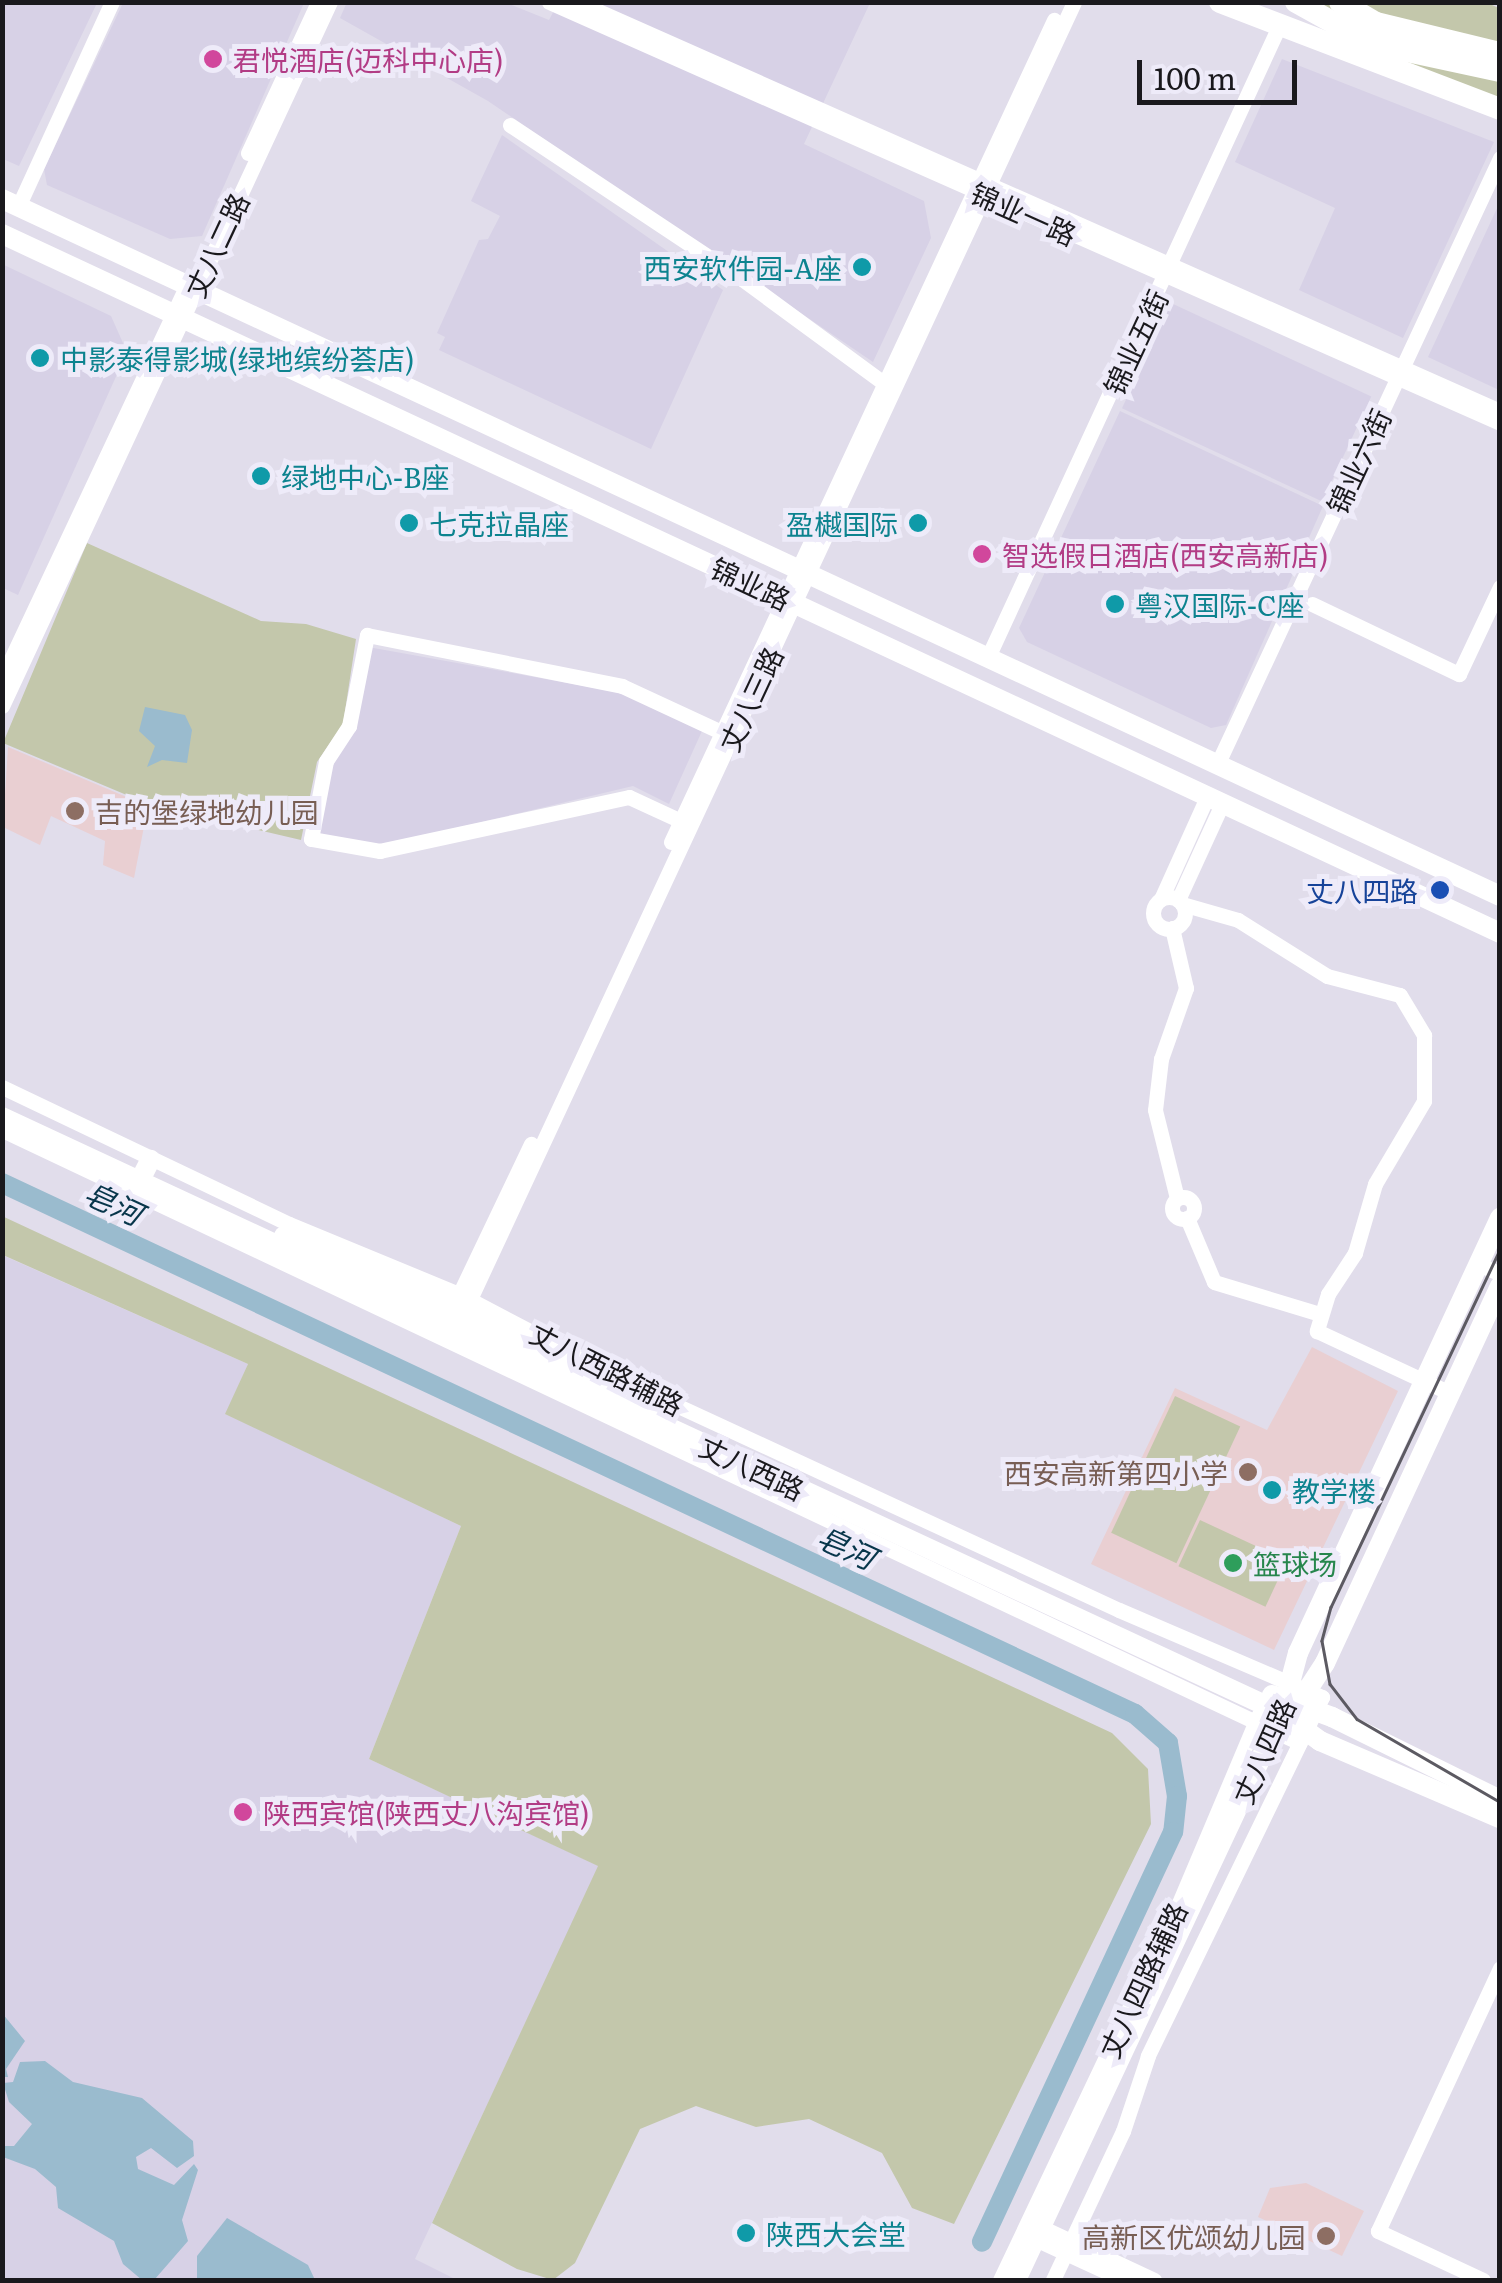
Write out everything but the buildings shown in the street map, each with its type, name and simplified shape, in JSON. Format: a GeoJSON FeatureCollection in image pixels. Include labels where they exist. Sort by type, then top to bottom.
{"type":"FeatureCollection","features":[{"type":"Feature","properties":{"kind":"highway"},"geometry":{"type":"LineString","coordinates":[[1220,2],[1500,109]]}},
{"type":"Feature","properties":{"kind":"highway"},"geometry":{"type":"LineString","coordinates":[[1296,2],[1370,42],[1496,58]]}},
{"type":"Feature","properties":{"kind":"highway"},"geometry":{"type":"LineString","coordinates":[[1340,2],[1376,23],[1496,58]]}},
{"type":"Feature","properties":{"kind":"main road","name":"锦业路"},"geometry":{"type":"LineString","coordinates":[[10,203],[1500,896]]}},
{"type":"Feature","properties":{"kind":"main road","name":"锦业路"},"geometry":{"type":"LineString","coordinates":[[2,234],[1500,933]]}},
{"type":"Feature","properties":{"kind":"main road","name":"丈八西路"},"geometry":{"type":"LineString","coordinates":[[2,1103],[142,1176]]}},
{"type":"Feature","properties":{"kind":"main road","name":"丈八西路"},"geometry":{"type":"LineString","coordinates":[[2,1117],[457,1316],[1288,1710],[1332,1717],[1500,1800]]}},
{"type":"Feature","properties":{"kind":"main road","name":"丈八四路"},"geometry":{"type":"LineString","coordinates":[[1031,2280],[1288,1710],[1298,1653],[1424,1382],[1490,1266],[1500,1218]]}},
{"type":"Feature","properties":{"kind":"main road","name":"丈八四路"},"geometry":{"type":"LineString","coordinates":[[1288,1710],[1325,1663],[1500,1286]]}},
{"type":"Feature","properties":{"kind":"main road","name":"丈八西路"},"geometry":{"type":"LineString","coordinates":[[1288,1710],[1320,1740],[1500,1818]]}},
{"type":"Feature","properties":{"kind":"main road","name":"丈八四路"},"geometry":{"type":"LineString","coordinates":[[1016,2280],[1052,2240]]}},
{"type":"Feature","properties":{"kind":"street"},"geometry":{"type":"LineString","coordinates":[[10,203],[112,2]]}},
{"type":"Feature","properties":{"kind":"street","name":"丈八二路"},"geometry":{"type":"LineString","coordinates":[[191,288],[318,2]]}},
{"type":"Feature","properties":{"kind":"street","name":"丈八二路"},"geometry":{"type":"LineString","coordinates":[[2,678],[330,2]]}},
{"type":"Feature","properties":{"kind":"street","name":"锦业一路"},"geometry":{"type":"LineString","coordinates":[[548,2],[981,187]]}},
{"type":"Feature","properties":{"kind":"street","name":"锦业一路"},"geometry":{"type":"LineString","coordinates":[[578,2],[1168,272],[1500,411]]}},
{"type":"Feature","properties":{"kind":"street","name":"丈八三路"},"geometry":{"type":"LineString","coordinates":[[457,1316],[722,732],[804,572],[1062,2]]}},
{"type":"Feature","properties":{"kind":"street","name":"丈八三路"},"geometry":{"type":"LineString","coordinates":[[804,572],[885,384],[1074,2]]}},
{"type":"Feature","properties":{"kind":"street","name":"锦业五街"},"geometry":{"type":"LineString","coordinates":[[988,657],[1279,26]]}},
{"type":"Feature","properties":{"kind":"street"},"geometry":{"type":"LineString","coordinates":[[510,125],[742,279],[885,384]]}},
{"type":"Feature","properties":{"kind":"street","name":"锦业六街"},"geometry":{"type":"LineString","coordinates":[[1217,765],[1500,158]]}},
{"type":"Feature","properties":{"kind":"street","name":"丈八二路"},"geometry":{"type":"LineString","coordinates":[[2,706],[177,316]]}},
{"type":"Feature","properties":{"kind":"street","name":"锦业一路"},"geometry":{"type":"LineString","coordinates":[[1400,372],[1500,423]]}},
{"type":"Feature","properties":{"kind":"street"},"geometry":{"type":"LineString","coordinates":[[1312,604],[1458,674],[1500,587]]}},
{"type":"Feature","properties":{"kind":"street","name":"丈八三路"},"geometry":{"type":"LineString","coordinates":[[457,1316],[790,600]]}},
{"type":"Feature","properties":{"kind":"street"},"geometry":{"type":"LineString","coordinates":[[681,821],[629,797],[380,851],[312,839],[326,761],[348,726],[367,635],[622,686],[722,732]]}},
{"type":"Feature","properties":{"kind":"street"},"geometry":{"type":"LineString","coordinates":[[1172,928],[1155,920],[1161,899],[1214,800]]}},
{"type":"Feature","properties":{"kind":"street"},"geometry":{"type":"LineString","coordinates":[[1172,928],[1182,922],[1180,902],[1214,800]]}},
{"type":"Feature","properties":{"kind":"street"},"geometry":{"type":"LineString","coordinates":[[1161,899],[1238,920],[1327,976],[1400,995],[1424,1035],[1424,1101],[1376,1184],[1355,1253],[1320,1314],[1317,1330],[1450,1393]]}},
{"type":"Feature","properties":{"kind":"street"},"geometry":{"type":"LineString","coordinates":[[1172,928],[1186,988],[1161,1059],[1155,1110],[1177,1198],[1193,1203],[1187,1218],[1214,1282],[1320,1314]]}},
{"type":"Feature","properties":{"kind":"street","name":"丈八西路辅路"},"geometry":{"type":"LineString","coordinates":[[2,1087],[142,1176]]}},
{"type":"Feature","properties":{"kind":"street","name":"丈八西路辅路"},"geometry":{"type":"LineString","coordinates":[[2,1130],[142,1176],[457,1316],[637,1387],[1288,1710]]}},
{"type":"Feature","properties":{"kind":"street","name":"丈八四路辅路"},"geometry":{"type":"LineString","coordinates":[[1053,2280],[1052,2240],[1123,2131],[1148,2056],[1288,1710]]}},
{"type":"Feature","properties":{"kind":"street","name":"丈八四路辅路"},"geometry":{"type":"LineString","coordinates":[[1000,2280],[1179,1902],[1288,1710]]}},
{"type":"Feature","properties":{"kind":"street"},"geometry":{"type":"LineString","coordinates":[[1483,2280],[1378,2231],[1500,1968]]}},
{"type":"Feature","properties":{"kind":"street"},"geometry":{"type":"LineString","coordinates":[[1052,2240],[1124,2280]]}},
{"type":"Feature","properties":{"kind":"street"},"geometry":{"type":"LineString","coordinates":[[1052,2240],[1154,2280]]}},
{"type":"Feature","properties":{"kind":"shaded area"},"geometry":{"type":"Polygon","coordinates":[[[3,2],[97,3],[19,166],[3,159],[3,2]]]}},
{"type":"Feature","properties":{"kind":"shaded area"},"geometry":{"type":"Polygon","coordinates":[[[347,2],[507,3],[549,20],[558,3],[870,3],[804,144],[924,201],[931,238],[873,362],[488,101],[340,18],[347,2]]]}},
{"type":"Feature","properties":{"kind":"shaded area"},"geometry":{"type":"Polygon","coordinates":[[[123,3],[304,3],[202,236],[170,239],[47,185],[44,169],[123,3]]]}},
{"type":"Feature","properties":{"kind":"shaded area"},"geometry":{"type":"Polygon","coordinates":[[[1282,59],[1494,142],[1403,338],[1299,290],[1335,208],[1235,162],[1282,59]]]}},
{"type":"Feature","properties":{"kind":"shaded area"},"geometry":{"type":"Polygon","coordinates":[[[502,135],[723,290],[651,449],[439,350],[445,337],[437,333],[479,240],[488,239],[500,216],[471,201],[502,135]]]}},
{"type":"Feature","properties":{"kind":"shaded area"},"geometry":{"type":"Polygon","coordinates":[[[1499,204],[1499,390],[1428,357],[1499,204]]]}},
{"type":"Feature","properties":{"kind":"shaded area"},"geometry":{"type":"Polygon","coordinates":[[[2,264],[111,316],[127,352],[18,595],[3,588],[2,264]]]}},
{"type":"Feature","properties":{"kind":"shaded area"},"geometry":{"type":"Polygon","coordinates":[[[1171,303],[1371,396],[1322,502],[1122,408],[1171,303]]]}},
{"type":"Feature","properties":{"kind":"shaded area"},"geometry":{"type":"Polygon","coordinates":[[[1120,411],[1323,506],[1226,725],[1211,728],[1027,642],[1019,628],[1120,411]]]}},
{"type":"Feature","properties":{"kind":"shaded area"},"geometry":{"type":"Polygon","coordinates":[[[368,647],[623,693],[702,731],[669,804],[633,786],[376,847],[316,836],[330,762],[368,647]]]}},
{"type":"Feature","properties":{"kind":"shaded area","name":"吉的堡绿地幼儿园"},"geometry":{"type":"Polygon","coordinates":[[[8,747],[148,806],[134,878],[103,865],[105,841],[51,816],[40,845],[3,827],[8,747]]]}},
{"type":"Feature","properties":{"kind":"shaded area","name":"陕西宾馆(陕西丈八沟宾馆)"},"geometry":{"type":"Polygon","coordinates":[[[2,1255],[248,1364],[226,1414],[461,1526],[369,1759],[599,1866],[415,2259],[457,2280],[3,2280],[2,1255]]]}},
{"type":"Feature","properties":{"kind":"shaded area","name":"西安高新第四小学"},"geometry":{"type":"Polygon","coordinates":[[[1312,1347],[1398,1391],[1274,1650],[1091,1564],[1175,1388],[1267,1430],[1312,1347]]]}},
{"type":"Feature","properties":{"kind":"shaded area","name":"高新区优颂幼儿园"},"geometry":{"type":"Polygon","coordinates":[[[1306,2183],[1364,2211],[1342,2256],[1258,2217],[1270,2188],[1306,2183]]]}},
{"type":"Feature","properties":{"kind":"green space"},"geometry":{"type":"Polygon","coordinates":[[[1485,2],[1499,8],[1499,99],[1403,62],[1316,3],[1485,2]]]}},
{"type":"Feature","properties":{"kind":"green space"},"geometry":{"type":"Polygon","coordinates":[[[87,543],[261,621],[306,624],[356,639],[343,724],[317,762],[301,840],[148,804],[3,743],[87,543]]]}},
{"type":"Feature","properties":{"kind":"green space"},"geometry":{"type":"Polygon","coordinates":[[[2,1216],[1112,1733],[1148,1769],[1151,1824],[954,2224],[912,2208],[882,2153],[809,2119],[756,2127],[696,2106],[640,2129],[575,2263],[553,2280],[517,2269],[432,2223],[598,1866],[369,1759],[461,1526],[225,1414],[248,1364],[3,1255],[2,1216]]]}},
{"type":"Feature","properties":{"kind":"green space"},"geometry":{"type":"Polygon","coordinates":[[[1175,1396],[1240,1426],[1176,1563],[1111,1533],[1175,1396]]]}},
{"type":"Feature","properties":{"kind":"green space","name":"篮球场"},"geometry":{"type":"Polygon","coordinates":[[[1200,1520],[1287,1561],[1265,1607],[1178,1566],[1200,1520]]]}},
{"type":"Feature","properties":{"kind":"water"},"geometry":{"type":"Polygon","coordinates":[[[145,707],[185,715],[192,730],[187,763],[162,760],[147,767],[155,746],[139,731],[145,707]]]}},
{"type":"Feature","properties":{"kind":"water"},"geometry":{"type":"Polygon","coordinates":[[[2,2013],[25,2041],[6,2069],[8,2077],[3,2077],[2,2013]]]}},
{"type":"Feature","properties":{"kind":"water"},"geometry":{"type":"Polygon","coordinates":[[[45,2061],[73,2082],[142,2098],[193,2141],[194,2156],[177,2168],[151,2148],[136,2157],[138,2169],[174,2185],[194,2164],[198,2170],[182,2220],[188,2241],[155,2279],[142,2280],[123,2264],[114,2241],[58,2208],[56,2187],[35,2169],[3,2157],[3,2146],[14,2146],[32,2124],[9,2102],[3,2083],[13,2082],[20,2062],[45,2061]]]}},
{"type":"Feature","properties":{"kind":"water"},"geometry":{"type":"Polygon","coordinates":[[[227,2218],[308,2265],[315,2280],[197,2280],[197,2256],[227,2218]]]}},
{"type":"Feature","properties":{"kind":"waterway","name":"皂河"},"geometry":{"type":"LineString","coordinates":[[2,1183],[1135,1714],[1168,1743],[1177,1796],[1173,1832],[982,2242]]}},
{"type":"Feature","properties":{"kind":"tram line"},"geometry":{"type":"LineString","coordinates":[[1500,1250],[1331,1607],[1322,1641],[1330,1684],[1357,1719],[1500,1802]]}},
{"type":"Feature","properties":{"kind":"place","name":"君悦酒店(迈科中心店)"},"geometry":{"type":"Point","coordinates":[213,59]}},
{"type":"Feature","properties":{"kind":"place","name":"西安软件园-A座"},"geometry":{"type":"Point","coordinates":[862,267]}},
{"type":"Feature","properties":{"kind":"place","name":"中影泰得影城(绿地缤纷荟店)"},"geometry":{"type":"Point","coordinates":[40,358]}},
{"type":"Feature","properties":{"kind":"place","name":"绿地中心-B座"},"geometry":{"type":"Point","coordinates":[261,476]}},
{"type":"Feature","properties":{"kind":"place","name":"七克拉晶座"},"geometry":{"type":"Point","coordinates":[409,523]}},
{"type":"Feature","properties":{"kind":"place","name":"盈樾国际"},"geometry":{"type":"Point","coordinates":[918,523]}},
{"type":"Feature","properties":{"kind":"place","name":"智选假日酒店(西安高新店)"},"geometry":{"type":"Point","coordinates":[982,554]}},
{"type":"Feature","properties":{"kind":"place","name":"粤汉国际-C座"},"geometry":{"type":"Point","coordinates":[1115,604]}},
{"type":"Feature","properties":{"kind":"place","name":"吉的堡绿地幼儿园"},"geometry":{"type":"Point","coordinates":[75,811]}},
{"type":"Feature","properties":{"kind":"place","name":"丈八四路"},"geometry":{"type":"Point","coordinates":[1440,890]}},
{"type":"Feature","properties":{"kind":"place","name":"西安高新第四小学"},"geometry":{"type":"Point","coordinates":[1248,1472]}},
{"type":"Feature","properties":{"kind":"place","name":"教学楼"},"geometry":{"type":"Point","coordinates":[1272,1490]}},
{"type":"Feature","properties":{"kind":"place","name":"篮球场"},"geometry":{"type":"Point","coordinates":[1233,1563]}},
{"type":"Feature","properties":{"kind":"place","name":"陕西宾馆(陕西丈八沟宾馆)"},"geometry":{"type":"Point","coordinates":[243,1812]}},
{"type":"Feature","properties":{"kind":"place","name":"陕西大会堂"},"geometry":{"type":"Point","coordinates":[746,2233]}},
{"type":"Feature","properties":{"kind":"place","name":"高新区优颂幼儿园"},"geometry":{"type":"Point","coordinates":[1326,2236]}}]}
